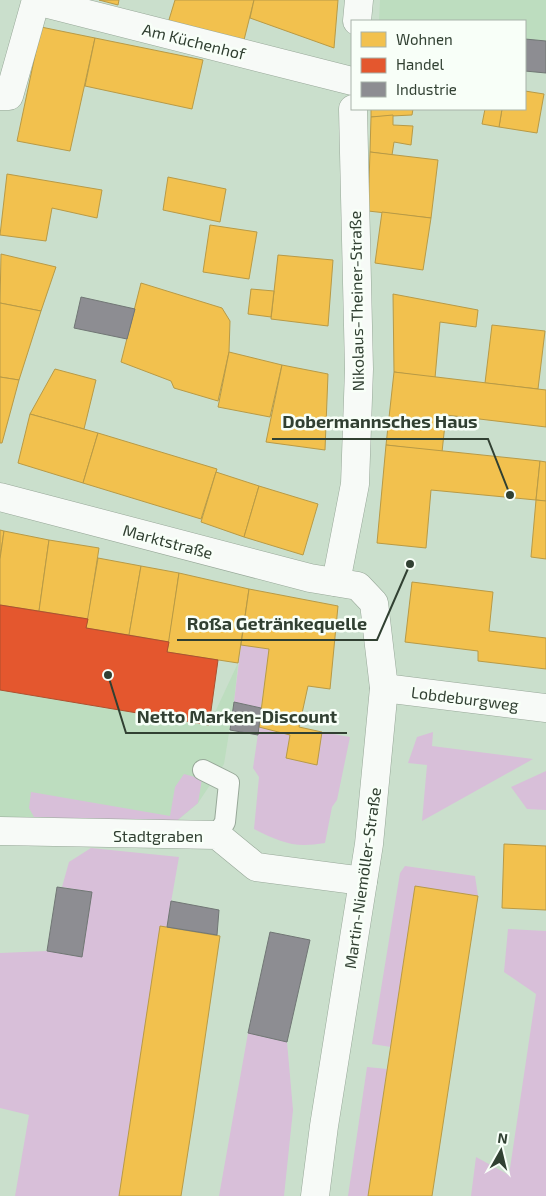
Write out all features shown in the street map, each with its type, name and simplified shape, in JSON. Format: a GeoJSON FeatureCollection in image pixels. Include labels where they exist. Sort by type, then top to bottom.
{"type":"FeatureCollection","features":[{"type":"Feature","properties":{"kind":"street"},"geometry":{"type":"LineString","coordinates":[[357,20],[359,0]]}},
{"type":"Feature","properties":{"kind":"street"},"geometry":{"type":"LineString","coordinates":[[4,96],[36,1]]}},
{"type":"Feature","properties":{"kind":"street","name":"Am Küchenhof"},"geometry":{"type":"LineString","coordinates":[[36,1],[351,79]]}},
{"type":"Feature","properties":{"kind":"street","name":"Nikolaus-Theiner-Straße"},"geometry":{"type":"LineString","coordinates":[[336,582],[355,484],[359,369],[353,110]]}},
{"type":"Feature","properties":{"kind":"street","name":"Marktstraße"},"geometry":{"type":"LineString","coordinates":[[0,497],[301,575],[336,582]]}},
{"type":"Feature","properties":{"kind":"street","name":"Martin-Niemöller-Straße"},"geometry":{"type":"LineString","coordinates":[[315,1196],[324,1126],[363,881],[379,751],[384,688],[374,603],[358,586],[336,582]]}},
{"type":"Feature","properties":{"kind":"street","name":"Lobdeburgweg"},"geometry":{"type":"LineString","coordinates":[[384,688],[546,708]]}},
{"type":"Feature","properties":{"kind":"street","name":"Stadtgraben"},"geometry":{"type":"LineString","coordinates":[[0,831],[217,835],[256,867],[363,881]]}},
{"type":"Feature","properties":{"kind":"lane"},"geometry":{"type":"LineString","coordinates":[[203,770],[229,783],[225,822],[217,835]]}},
{"type":"Feature","properties":{"kind":"shaded area"},"geometry":{"type":"Polygon","coordinates":[[[380,0],[546,0],[546,73],[526,72],[526,20],[379,20],[380,0]]]}},
{"type":"Feature","properties":{"kind":"shaded area"},"geometry":{"type":"Polygon","coordinates":[[[0,605],[88,619],[86,628],[169,642],[168,652],[218,660],[210,723],[238,663],[224,764],[198,803],[174,823],[34,817],[0,822],[0,605]]]}},
{"type":"Feature","properties":{"kind":"shaded area"},"geometry":{"type":"Polygon","coordinates":[[[241,645],[269,649],[261,708],[234,702],[241,645]]]}},
{"type":"Feature","properties":{"kind":"shaded area"},"geometry":{"type":"Polygon","coordinates":[[[259,727],[290,735],[286,758],[322,732],[350,737],[337,800],[332,807],[325,843],[305,845],[288,843],[254,829],[259,777],[253,768],[259,727]]]}},
{"type":"Feature","properties":{"kind":"shaded area"},"geometry":{"type":"Polygon","coordinates":[[[433,732],[432,746],[533,759],[422,821],[427,765],[408,763],[417,737],[433,732]]]}},
{"type":"Feature","properties":{"kind":"shaded area"},"geometry":{"type":"Polygon","coordinates":[[[546,771],[546,810],[527,809],[511,787],[546,771]]]}},
{"type":"Feature","properties":{"kind":"shaded area"},"geometry":{"type":"Polygon","coordinates":[[[184,774],[202,779],[198,803],[174,823],[34,817],[29,808],[31,792],[170,816],[175,787],[184,774]]]}},
{"type":"Feature","properties":{"kind":"shaded area"},"geometry":{"type":"Polygon","coordinates":[[[91,848],[179,857],[119,1196],[15,1196],[29,1115],[0,1108],[0,953],[47,951],[82,957],[92,892],[62,887],[69,862],[91,848]]]}},
{"type":"Feature","properties":{"kind":"shaded area"},"geometry":{"type":"Polygon","coordinates":[[[405,866],[475,876],[478,896],[415,887],[391,1047],[372,1044],[400,873],[405,866]]]}},
{"type":"Feature","properties":{"kind":"shaded area"},"geometry":{"type":"Polygon","coordinates":[[[508,929],[546,931],[546,1196],[471,1196],[476,1157],[509,1175],[536,994],[504,972],[508,929]]]}},
{"type":"Feature","properties":{"kind":"shaded area"},"geometry":{"type":"Polygon","coordinates":[[[248,1033],[287,1042],[293,1110],[284,1196],[219,1196],[248,1033]]]}},
{"type":"Feature","properties":{"kind":"shaded area"},"geometry":{"type":"Polygon","coordinates":[[[367,1067],[387,1069],[368,1196],[348,1196],[367,1067]]]}},
{"type":"Feature","properties":{"kind":"building: Wohnen"},"geometry":{"type":"Polygon","coordinates":[[[99,0],[119,0],[118,5],[99,0]]]}},
{"type":"Feature","properties":{"kind":"building: Wohnen"},"geometry":{"type":"Polygon","coordinates":[[[175,0],[254,0],[243,44],[168,23],[175,0]]]}},
{"type":"Feature","properties":{"kind":"building: Wohnen"},"geometry":{"type":"Polygon","coordinates":[[[254,0],[338,0],[334,48],[250,18],[254,0]]]}},
{"type":"Feature","properties":{"kind":"building: Wohnen"},"geometry":{"type":"Polygon","coordinates":[[[41,27],[95,38],[70,151],[17,141],[41,27]]]}},
{"type":"Feature","properties":{"kind":"building: Wohnen"},"geometry":{"type":"Polygon","coordinates":[[[95,38],[203,60],[192,109],[85,86],[95,38]]]}},
{"type":"Feature","properties":{"kind":"building: Wohnen"},"geometry":{"type":"Polygon","coordinates":[[[526,91],[544,94],[537,133],[499,127],[502,110],[526,110],[526,91]]]}},
{"type":"Feature","properties":{"kind":"building: Wohnen"},"geometry":{"type":"Polygon","coordinates":[[[371,110],[413,110],[412,115],[371,117],[371,110]]]}},
{"type":"Feature","properties":{"kind":"building: Wohnen"},"geometry":{"type":"Polygon","coordinates":[[[485,110],[502,110],[499,127],[482,124],[485,110]]]}},
{"type":"Feature","properties":{"kind":"building: Wohnen"},"geometry":{"type":"Polygon","coordinates":[[[393,115],[393,125],[413,126],[411,145],[394,142],[392,155],[370,152],[371,117],[393,115]]]}},
{"type":"Feature","properties":{"kind":"building: Wohnen"},"geometry":{"type":"Polygon","coordinates":[[[370,152],[438,160],[431,218],[368,211],[370,152]]]}},
{"type":"Feature","properties":{"kind":"building: Wohnen"},"geometry":{"type":"Polygon","coordinates":[[[7,174],[102,190],[97,218],[52,208],[46,241],[0,235],[7,174]]]}},
{"type":"Feature","properties":{"kind":"building: Wohnen"},"geometry":{"type":"Polygon","coordinates":[[[168,177],[226,189],[220,222],[163,210],[168,177]]]}},
{"type":"Feature","properties":{"kind":"building: Wohnen"},"geometry":{"type":"Polygon","coordinates":[[[382,212],[431,218],[423,270],[375,263],[382,212]]]}},
{"type":"Feature","properties":{"kind":"building: Wohnen"},"geometry":{"type":"Polygon","coordinates":[[[210,225],[257,232],[249,279],[203,272],[210,225]]]}},
{"type":"Feature","properties":{"kind":"building: Wohnen"},"geometry":{"type":"Polygon","coordinates":[[[1,254],[56,267],[41,311],[0,303],[1,254]]]}},
{"type":"Feature","properties":{"kind":"building: Wohnen"},"geometry":{"type":"Polygon","coordinates":[[[278,255],[333,260],[328,326],[271,319],[278,255]]]}},
{"type":"Feature","properties":{"kind":"building: Wohnen"},"geometry":{"type":"Polygon","coordinates":[[[141,283],[222,308],[230,321],[229,352],[218,401],[174,388],[171,381],[121,362],[141,283]]]}},
{"type":"Feature","properties":{"kind":"building: Wohnen"},"geometry":{"type":"Polygon","coordinates":[[[251,289],[274,291],[271,317],[248,314],[251,289]]]}},
{"type":"Feature","properties":{"kind":"building: Wohnen"},"geometry":{"type":"Polygon","coordinates":[[[393,294],[478,310],[476,327],[440,322],[435,378],[394,372],[393,294]]]}},
{"type":"Feature","properties":{"kind":"building: Wohnen"},"geometry":{"type":"Polygon","coordinates":[[[0,303],[41,311],[19,380],[0,377],[0,303]]]}},
{"type":"Feature","properties":{"kind":"building: Wohnen"},"geometry":{"type":"Polygon","coordinates":[[[492,325],[545,331],[538,389],[485,383],[492,325]]]}},
{"type":"Feature","properties":{"kind":"building: Wohnen"},"geometry":{"type":"Polygon","coordinates":[[[229,352],[282,365],[270,417],[218,407],[229,352]]]}},
{"type":"Feature","properties":{"kind":"building: Wohnen"},"geometry":{"type":"Polygon","coordinates":[[[282,365],[328,374],[325,450],[266,442],[282,365]]]}},
{"type":"Feature","properties":{"kind":"building: Wohnen"},"geometry":{"type":"Polygon","coordinates":[[[55,369],[96,380],[84,429],[30,414],[55,369]]]}},
{"type":"Feature","properties":{"kind":"building: Wohnen"},"geometry":{"type":"Polygon","coordinates":[[[394,372],[546,390],[546,427],[446,415],[442,452],[386,445],[394,372]]]}},
{"type":"Feature","properties":{"kind":"building: Wohnen"},"geometry":{"type":"Polygon","coordinates":[[[0,377],[19,380],[2,443],[0,443],[0,377]]]}},
{"type":"Feature","properties":{"kind":"building: Wohnen"},"geometry":{"type":"Polygon","coordinates":[[[30,414],[98,433],[83,483],[18,463],[30,414]]]}},
{"type":"Feature","properties":{"kind":"building: Wohnen"},"geometry":{"type":"Polygon","coordinates":[[[98,433],[217,469],[201,519],[83,483],[98,433]]]}},
{"type":"Feature","properties":{"kind":"building: Wohnen"},"geometry":{"type":"Polygon","coordinates":[[[386,445],[540,461],[536,500],[431,490],[426,548],[377,543],[386,445]]]}},
{"type":"Feature","properties":{"kind":"building: Wohnen"},"geometry":{"type":"Polygon","coordinates":[[[540,461],[546,462],[546,501],[536,500],[540,461]]]}},
{"type":"Feature","properties":{"kind":"building: Wohnen"},"geometry":{"type":"Polygon","coordinates":[[[216,472],[259,486],[244,537],[201,522],[216,472]]]}},
{"type":"Feature","properties":{"kind":"building: Wohnen"},"geometry":{"type":"Polygon","coordinates":[[[259,486],[318,504],[303,555],[244,537],[259,486]]]}},
{"type":"Feature","properties":{"kind":"building: Wohnen"},"geometry":{"type":"Polygon","coordinates":[[[536,500],[546,501],[546,559],[531,557],[536,500]]]}},
{"type":"Feature","properties":{"kind":"building: Wohnen"},"geometry":{"type":"Polygon","coordinates":[[[0,530],[4,531],[0,559],[0,530]]]}},
{"type":"Feature","properties":{"kind":"building: Wohnen"},"geometry":{"type":"Polygon","coordinates":[[[4,531],[49,540],[39,611],[0,605],[0,559],[4,531]]]}},
{"type":"Feature","properties":{"kind":"building: Wohnen"},"geometry":{"type":"Polygon","coordinates":[[[49,540],[99,548],[88,619],[39,611],[49,540]]]}},
{"type":"Feature","properties":{"kind":"building: Wohnen"},"geometry":{"type":"Polygon","coordinates":[[[98,558],[141,566],[129,635],[86,628],[98,558]]]}},
{"type":"Feature","properties":{"kind":"building: Wohnen"},"geometry":{"type":"Polygon","coordinates":[[[141,566],[179,573],[169,642],[129,635],[141,566]]]}},
{"type":"Feature","properties":{"kind":"building: Wohnen"},"geometry":{"type":"Polygon","coordinates":[[[179,573],[249,589],[238,663],[167,652],[179,573]]]}},
{"type":"Feature","properties":{"kind":"building: Wohnen"},"geometry":{"type":"Polygon","coordinates":[[[412,582],[493,592],[489,631],[546,638],[546,669],[478,661],[478,651],[405,642],[412,582]]]}},
{"type":"Feature","properties":{"kind":"building: Wohnen"},"geometry":{"type":"Polygon","coordinates":[[[249,589],[338,606],[330,689],[308,686],[299,727],[322,732],[317,765],[286,758],[290,735],[259,727],[269,649],[241,645],[249,589]]]}},
{"type":"Feature","properties":{"kind":"building: Wohnen"},"geometry":{"type":"Polygon","coordinates":[[[504,844],[546,846],[546,910],[502,908],[504,844]]]}},
{"type":"Feature","properties":{"kind":"building: Wohnen"},"geometry":{"type":"Polygon","coordinates":[[[415,886],[478,896],[432,1196],[368,1196],[415,886]]]}},
{"type":"Feature","properties":{"kind":"building: Wohnen"},"geometry":{"type":"Polygon","coordinates":[[[160,926],[220,936],[194,1113],[181,1196],[119,1196],[160,926]]]}},
{"type":"Feature","properties":{"kind":"building: Handel"},"geometry":{"type":"Polygon","coordinates":[[[0,605],[88,619],[86,628],[169,642],[167,652],[218,660],[209,725],[0,690],[0,605]]]}},
{"type":"Feature","properties":{"kind":"building: Industrie"},"geometry":{"type":"Polygon","coordinates":[[[526,39],[546,41],[546,73],[526,71],[526,39]]]}},
{"type":"Feature","properties":{"kind":"building: Industrie"},"geometry":{"type":"Polygon","coordinates":[[[81,297],[135,309],[127,339],[74,328],[81,297]]]}},
{"type":"Feature","properties":{"kind":"building: Industrie"},"geometry":{"type":"Polygon","coordinates":[[[234,702],[261,708],[258,735],[230,730],[234,702]]]}},
{"type":"Feature","properties":{"kind":"building: Industrie"},"geometry":{"type":"Polygon","coordinates":[[[57,887],[92,892],[82,957],[47,951],[57,887]]]}},
{"type":"Feature","properties":{"kind":"building: Industrie"},"geometry":{"type":"Polygon","coordinates":[[[171,901],[219,910],[217,935],[167,927],[171,901]]]}},
{"type":"Feature","properties":{"kind":"building: Industrie"},"geometry":{"type":"Polygon","coordinates":[[[270,932],[310,940],[287,1042],[248,1033],[270,932]]]}},
{"type":"Feature","properties":{"kind":"place","name":"Dobermannsches Haus"},"geometry":{"type":"Point","coordinates":[510,495]}},
{"type":"Feature","properties":{"kind":"place","name":"Roßa Getränkequelle"},"geometry":{"type":"Point","coordinates":[410,564]}},
{"type":"Feature","properties":{"kind":"place","name":"Netto Marken-Discount"},"geometry":{"type":"Point","coordinates":[108,675]}}]}
